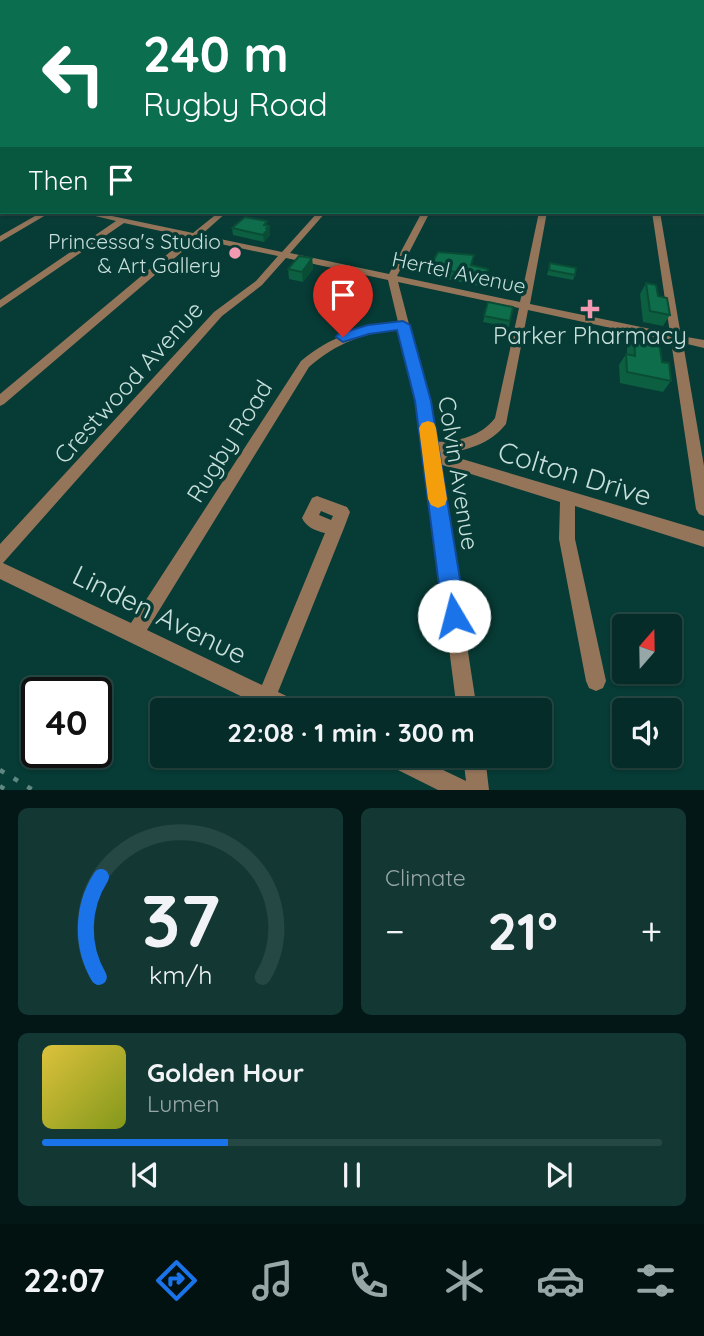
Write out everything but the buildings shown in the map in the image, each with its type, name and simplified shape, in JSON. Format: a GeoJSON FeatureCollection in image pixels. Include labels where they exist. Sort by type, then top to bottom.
{"type":"FeatureCollection","features":[{"type":"Feature","properties":{"kind":"street"},"geometry":{"type":"LineString","coordinates":[[0,239],[44,214]]}},
{"type":"Feature","properties":{"kind":"street","name":"Hertel Avenue"},"geometry":{"type":"LineString","coordinates":[[98,214],[704,344]]}},
{"type":"Feature","properties":{"kind":"street"},"geometry":{"type":"LineString","coordinates":[[0,401],[221,214]]}},
{"type":"Feature","properties":{"kind":"street","name":"Crestwood Avenue"},"geometry":{"type":"LineString","coordinates":[[0,556],[218,314],[254,287],[319,214]]}},
{"type":"Feature","properties":{"kind":"street"},"geometry":{"type":"LineString","coordinates":[[392,277],[425,214]]}},
{"type":"Feature","properties":{"kind":"street"},"geometry":{"type":"LineString","coordinates":[[431,452],[476,440],[497,427],[504,411],[543,214]]}},
{"type":"Feature","properties":{"kind":"street"},"geometry":{"type":"LineString","coordinates":[[656,214],[704,509]]}},
{"type":"Feature","properties":{"kind":"street"},"geometry":{"type":"LineString","coordinates":[[0,305],[120,217]]}},
{"type":"Feature","properties":{"kind":"street","name":"Colvin Avenue"},"geometry":{"type":"LineString","coordinates":[[392,277],[423,401],[465,698]]}},
{"type":"Feature","properties":{"kind":"street","name":"Rugby Road"},"geometry":{"type":"LineString","coordinates":[[134,634],[305,363],[343,337],[403,325]]}},
{"type":"Feature","properties":{"kind":"street","name":"Colton Drive"},"geometry":{"type":"LineString","coordinates":[[431,452],[568,498],[704,539]]}},
{"type":"Feature","properties":{"kind":"street"},"geometry":{"type":"LineString","coordinates":[[568,498],[567,539],[596,681]]}},
{"type":"Feature","properties":{"kind":"street"},"geometry":{"type":"LineString","coordinates":[[266,698],[335,528]]}},
{"type":"Feature","properties":{"kind":"street","name":"Linden Avenue"},"geometry":{"type":"LineString","coordinates":[[0,570],[266,698]]}},
{"type":"Feature","properties":{"kind":"street"},"geometry":{"type":"LineString","coordinates":[[416,768],[463,790]]}},
{"type":"Feature","properties":{"kind":"street"},"geometry":{"type":"LineString","coordinates":[[475,768],[478,790]]}},
{"type":"Feature","properties":{"kind":"railway"},"geometry":{"type":"LineString","coordinates":[[0,770],[33,790]]}},
{"type":"Feature","properties":{"kind":"railway"},"geometry":{"type":"LineString","coordinates":[[0,786],[6,790]]}},
{"type":"Feature","properties":{"kind":"slow traffic"},"geometry":{"type":"LineString","coordinates":[[428,428],[438,499]]}},
{"type":"Feature","properties":{"kind":"place","name":"Princessa's Studio & Art Gallery"},"geometry":{"type":"Point","coordinates":[235,253]}},
{"type":"Feature","properties":{"kind":"place","name":"Parker Pharmacy"},"geometry":{"type":"Point","coordinates":[590,309]}},
{"type":"Feature","properties":{"kind":"route"},"geometry":{"type":"LineString","coordinates":[[343,337],[403,325],[423,401],[454,616]]}}]}
